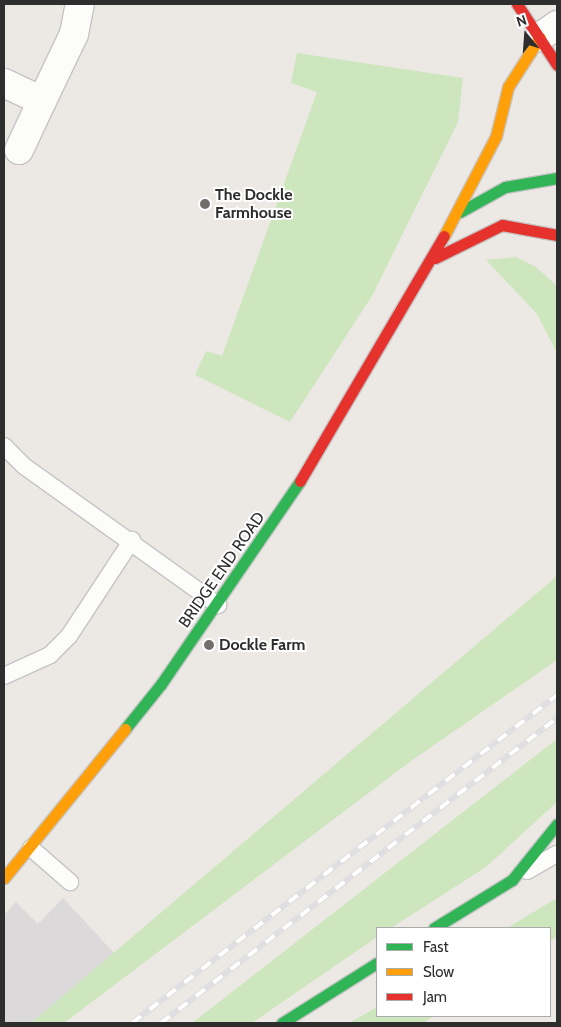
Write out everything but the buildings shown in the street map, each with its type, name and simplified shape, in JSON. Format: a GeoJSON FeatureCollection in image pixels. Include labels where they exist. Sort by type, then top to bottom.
{"type":"FeatureCollection","features":[{"type":"Feature","properties":{"kind":"main road"},"geometry":{"type":"LineString","coordinates":[[517,4],[548,31],[557,65]]}},
{"type":"Feature","properties":{"kind":"main road","name":"BRIDGE END ROAD"},"geometry":{"type":"LineString","coordinates":[[4,878],[31,848],[218,605],[323,448],[435,258],[459,213],[496,136],[508,86],[548,31]]}},
{"type":"Feature","properties":{"kind":"main road"},"geometry":{"type":"LineString","coordinates":[[459,213],[505,187],[557,178]]}},
{"type":"Feature","properties":{"kind":"main road"},"geometry":{"type":"LineString","coordinates":[[435,258],[502,226],[557,235]]}},
{"type":"Feature","properties":{"kind":"main road"},"geometry":{"type":"LineString","coordinates":[[436,927],[512,880],[557,824]]}},
{"type":"Feature","properties":{"kind":"main road"},"geometry":{"type":"LineString","coordinates":[[282,1023],[376,965]]}},
{"type":"Feature","properties":{"kind":"street"},"geometry":{"type":"LineString","coordinates":[[12,155],[42,101],[74,34],[80,4]]}},
{"type":"Feature","properties":{"kind":"street"},"geometry":{"type":"LineString","coordinates":[[4,83],[42,101]]}},
{"type":"Feature","properties":{"kind":"lane"},"geometry":{"type":"LineString","coordinates":[[4,446],[24,466],[132,540],[218,605]]}},
{"type":"Feature","properties":{"kind":"lane"},"geometry":{"type":"LineString","coordinates":[[4,676],[50,655],[69,636],[132,540]]}},
{"type":"Feature","properties":{"kind":"lane"},"geometry":{"type":"LineString","coordinates":[[31,848],[70,882]]}},
{"type":"Feature","properties":{"kind":"lane"},"geometry":{"type":"LineString","coordinates":[[512,880],[557,854]]}},
{"type":"Feature","properties":{"kind":"shaded area"},"geometry":{"type":"Polygon","coordinates":[[[63,898],[115,954],[31,1023],[4,1023],[4,915],[16,902],[38,924],[63,898]]]}},
{"type":"Feature","properties":{"kind":"green space"},"geometry":{"type":"Polygon","coordinates":[[[297,53],[463,78],[458,122],[372,296],[290,422],[195,375],[206,351],[222,356],[317,92],[291,83],[297,53]]]}},
{"type":"Feature","properties":{"kind":"green space"},"geometry":{"type":"Polygon","coordinates":[[[516,257],[536,267],[557,286],[557,353],[537,314],[486,260],[516,257]]]}},
{"type":"Feature","properties":{"kind":"green space"},"geometry":{"type":"Polygon","coordinates":[[[557,576],[557,660],[411,761],[64,1023],[31,1023],[557,576]]]}},
{"type":"Feature","properties":{"kind":"green space"},"geometry":{"type":"Polygon","coordinates":[[[557,739],[557,802],[486,867],[393,927],[376,927],[376,938],[252,1023],[192,1023],[557,739]]]}},
{"type":"Feature","properties":{"kind":"green space"},"geometry":{"type":"Polygon","coordinates":[[[557,898],[557,937],[551,940],[551,927],[509,927],[557,898]]]}},
{"type":"Feature","properties":{"kind":"green space"},"geometry":{"type":"Polygon","coordinates":[[[376,1008],[376,1017],[432,1017],[423,1023],[349,1023],[376,1008]]]}},
{"type":"Feature","properties":{"kind":"railway"},"geometry":{"type":"LineString","coordinates":[[132,1023],[557,695]]}},
{"type":"Feature","properties":{"kind":"railway"},"geometry":{"type":"LineString","coordinates":[[161,1023],[557,718]]}},
{"type":"Feature","properties":{"kind":"traffic: fast"},"geometry":{"type":"LineString","coordinates":[[460,212],[505,187],[557,178]]}},
{"type":"Feature","properties":{"kind":"traffic: fast"},"geometry":{"type":"LineString","coordinates":[[125,729],[161,684],[300,481]]}},
{"type":"Feature","properties":{"kind":"traffic: fast"},"geometry":{"type":"LineString","coordinates":[[436,927],[512,880],[557,824]]}},
{"type":"Feature","properties":{"kind":"traffic: fast"},"geometry":{"type":"LineString","coordinates":[[282,1023],[376,964]]}},
{"type":"Feature","properties":{"kind":"traffic: slow"},"geometry":{"type":"LineString","coordinates":[[444,236],[496,136],[508,87],[540,37]]}},
{"type":"Feature","properties":{"kind":"traffic: slow"},"geometry":{"type":"LineString","coordinates":[[4,878],[125,729]]}},
{"type":"Feature","properties":{"kind":"traffic: jam"},"geometry":{"type":"LineString","coordinates":[[517,4],[557,65]]}},
{"type":"Feature","properties":{"kind":"traffic: jam"},"geometry":{"type":"LineString","coordinates":[[435,258],[502,225],[557,235]]}},
{"type":"Feature","properties":{"kind":"traffic: jam"},"geometry":{"type":"LineString","coordinates":[[300,481],[444,236]]}},
{"type":"Feature","properties":{"kind":"place","name":"The Dockle Farmhouse"},"geometry":{"type":"Point","coordinates":[205,204]}},
{"type":"Feature","properties":{"kind":"place","name":"Dockle Farm"},"geometry":{"type":"Point","coordinates":[209,645]}}]}
